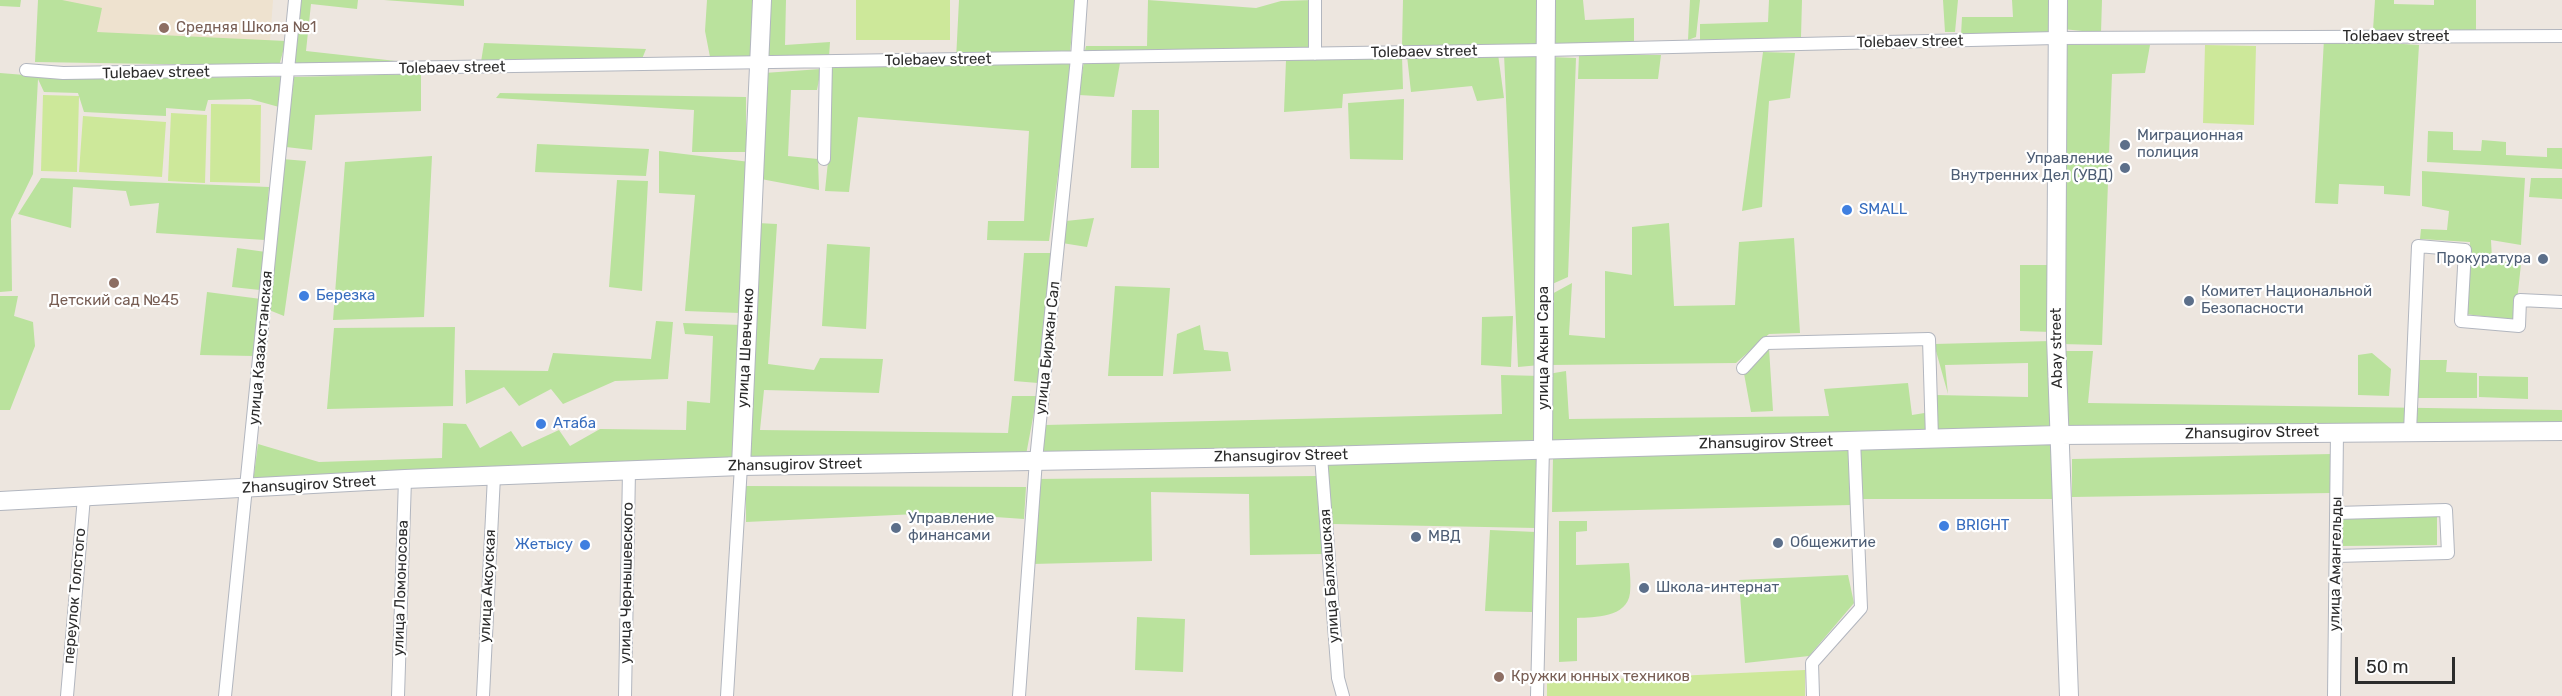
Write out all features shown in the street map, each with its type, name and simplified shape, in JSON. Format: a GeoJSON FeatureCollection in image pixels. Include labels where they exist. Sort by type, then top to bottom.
{"type":"FeatureCollection","features":[{"type":"Feature","properties":{"kind":"main road","name":"улица Шевченко"},"geometry":{"type":"LineString","coordinates":[[741,466],[762,0]]}},
{"type":"Feature","properties":{"kind":"main road","name":"улица Акын Сара"},"geometry":{"type":"LineString","coordinates":[[1543,448],[1546,0]]}},
{"type":"Feature","properties":{"kind":"main road","name":"Abay street"},"geometry":{"type":"LineString","coordinates":[[2058,0],[2056,337],[2069,696]]}},
{"type":"Feature","properties":{"kind":"main road","name":"Zhansugirov Street"},"geometry":{"type":"LineString","coordinates":[[0,501],[405,480],[741,466],[1321,456],[2059,435],[2562,431]]}},
{"type":"Feature","properties":{"kind":"street","name":"улица Казахстанская"},"geometry":{"type":"LineString","coordinates":[[225,696],[248,488],[295,0]]}},
{"type":"Feature","properties":{"kind":"street","name":"улица Биржан Сал"},"geometry":{"type":"LineString","coordinates":[[1019,696],[1036,460],[1081,0]]}},
{"type":"Feature","properties":{"kind":"street"},"geometry":{"type":"LineString","coordinates":[[1316,0],[1316,54]]}},
{"type":"Feature","properties":{"kind":"street","name":"Tolebaev street"},"geometry":{"type":"LineString","coordinates":[[287,71],[1545,50],[2056,38],[2562,36]]}},
{"type":"Feature","properties":{"kind":"street"},"geometry":{"type":"LineString","coordinates":[[824,159],[826,62]]}},
{"type":"Feature","properties":{"kind":"street","name":"Tulebaev street"},"geometry":{"type":"LineString","coordinates":[[27,70],[63,74],[287,71]]}},
{"type":"Feature","properties":{"kind":"street"},"geometry":{"type":"LineString","coordinates":[[2410,432],[2418,246],[2465,250],[2462,321],[2519,326],[2520,300],[2562,302]]}},
{"type":"Feature","properties":{"kind":"street"},"geometry":{"type":"LineString","coordinates":[[1743,368],[1766,343],[1929,339],[1932,439]]}},
{"type":"Feature","properties":{"kind":"street","name":"улица Амангельды"},"geometry":{"type":"LineString","coordinates":[[2334,696],[2337,432]]}},
{"type":"Feature","properties":{"kind":"street"},"geometry":{"type":"LineString","coordinates":[[1814,696],[1812,663],[1861,608],[1854,440]]}},
{"type":"Feature","properties":{"kind":"street","name":"улица Акын Сара"},"geometry":{"type":"LineString","coordinates":[[1537,696],[1543,448]]}},
{"type":"Feature","properties":{"kind":"street","name":"улица Балхашская"},"geometry":{"type":"LineString","coordinates":[[1321,456],[1338,678],[1343,696]]}},
{"type":"Feature","properties":{"kind":"street","name":"улица Шевченко"},"geometry":{"type":"LineString","coordinates":[[727,696],[741,466]]}},
{"type":"Feature","properties":{"kind":"street","name":"улица Чернышевского"},"geometry":{"type":"LineString","coordinates":[[625,696],[629,470]]}},
{"type":"Feature","properties":{"kind":"street","name":"улица Аксуская"},"geometry":{"type":"LineString","coordinates":[[483,696],[494,476]]}},
{"type":"Feature","properties":{"kind":"street","name":"улица Ломоносова"},"geometry":{"type":"LineString","coordinates":[[398,696],[405,480]]}},
{"type":"Feature","properties":{"kind":"street","name":"переулок Толстого"},"geometry":{"type":"LineString","coordinates":[[67,696],[84,497]]}},
{"type":"Feature","properties":{"kind":"street"},"geometry":{"type":"LineString","coordinates":[[2336,513],[2446,510],[2448,553],[2336,556]]}},
{"type":"Feature","properties":{"kind":"shaded area","name":"Средняя Школа №1"},"geometry":{"type":"Polygon","coordinates":[[[59,0],[273,0],[269,55],[54,59],[59,0]]]}},
{"type":"Feature","properties":{"kind":"green space"},"geometry":{"type":"Polygon","coordinates":[[[0,0],[21,0],[20,7],[0,6],[0,0]]]}},
{"type":"Feature","properties":{"kind":"green space"},"geometry":{"type":"Polygon","coordinates":[[[38,0],[62,0],[102,8],[97,32],[286,41],[279,66],[35,62],[38,0]]]}},
{"type":"Feature","properties":{"kind":"green space"},"geometry":{"type":"Polygon","coordinates":[[[300,0],[358,0],[357,9],[311,4],[306,51],[414,63],[292,66],[300,0]]]}},
{"type":"Feature","properties":{"kind":"green space"},"geometry":{"type":"Polygon","coordinates":[[[384,0],[464,0],[464,6],[384,0]]]}},
{"type":"Feature","properties":{"kind":"green space"},"geometry":{"type":"Polygon","coordinates":[[[707,0],[755,0],[751,57],[710,57],[705,31],[707,0]]]}},
{"type":"Feature","properties":{"kind":"green space"},"geometry":{"type":"Polygon","coordinates":[[[766,0],[786,0],[785,45],[830,42],[829,57],[763,58],[766,0]]]}},
{"type":"Feature","properties":{"kind":"green space"},"geometry":{"type":"Polygon","coordinates":[[[856,0],[950,0],[950,40],[856,40],[856,0]]]}},
{"type":"Feature","properties":{"kind":"green space"},"geometry":{"type":"Polygon","coordinates":[[[959,0],[1075,0],[1070,53],[956,60],[959,0]]]}},
{"type":"Feature","properties":{"kind":"green space"},"geometry":{"type":"Polygon","coordinates":[[[1148,0],[1256,8],[1281,1],[1314,0],[1314,51],[1084,55],[1086,46],[1147,46],[1148,0]]]}},
{"type":"Feature","properties":{"kind":"green space"},"geometry":{"type":"Polygon","coordinates":[[[1403,0],[1540,0],[1541,46],[1402,46],[1403,0]]]}},
{"type":"Feature","properties":{"kind":"green space"},"geometry":{"type":"Polygon","coordinates":[[[1550,0],[1583,0],[1585,20],[1634,18],[1634,44],[1550,46],[1550,0]]]}},
{"type":"Feature","properties":{"kind":"green space"},"geometry":{"type":"Polygon","coordinates":[[[1690,0],[1700,0],[1696,37],[1688,40],[1690,0]]]}},
{"type":"Feature","properties":{"kind":"green space"},"geometry":{"type":"Polygon","coordinates":[[[1769,0],[1802,0],[1801,37],[1700,41],[1700,24],[1768,22],[1769,0]]]}},
{"type":"Feature","properties":{"kind":"green space"},"geometry":{"type":"Polygon","coordinates":[[[1943,0],[1958,0],[1955,32],[1945,32],[1943,0]]]}},
{"type":"Feature","properties":{"kind":"green space"},"geometry":{"type":"Polygon","coordinates":[[[2012,0],[2055,0],[2053,34],[1961,35],[1962,17],[2013,17],[2012,0]]]}},
{"type":"Feature","properties":{"kind":"green space"},"geometry":{"type":"Polygon","coordinates":[[[2064,0],[2102,0],[2101,33],[2063,29],[2064,0]]]}},
{"type":"Feature","properties":{"kind":"green space"},"geometry":{"type":"Polygon","coordinates":[[[2375,0],[2394,0],[2394,4],[2434,5],[2434,0],[2476,0],[2476,30],[2373,30],[2375,0]]]}},
{"type":"Feature","properties":{"kind":"green space"},"geometry":{"type":"Polygon","coordinates":[[[2324,39],[2419,45],[2410,196],[2384,194],[2384,186],[2339,184],[2338,204],[2315,203],[2324,39]]]}},
{"type":"Feature","properties":{"kind":"green space"},"geometry":{"type":"Polygon","coordinates":[[[484,43],[646,49],[642,59],[481,62],[484,43]]]}},
{"type":"Feature","properties":{"kind":"green space"},"geometry":{"type":"Polygon","coordinates":[[[2062,45],[2150,45],[2145,73],[2112,74],[2102,345],[2061,344],[2062,45]]]}},
{"type":"Feature","properties":{"kind":"green space"},"geometry":{"type":"Polygon","coordinates":[[[2205,45],[2256,46],[2254,125],[2203,123],[2205,45]]]}},
{"type":"Feature","properties":{"kind":"green space"},"geometry":{"type":"Polygon","coordinates":[[[1763,52],[1795,53],[1790,98],[1769,101],[1762,207],[1742,211],[1763,52]]]}},
{"type":"Feature","properties":{"kind":"green space"},"geometry":{"type":"Polygon","coordinates":[[[1540,53],[1540,365],[1518,367],[1504,54],[1540,53]]]}},
{"type":"Feature","properties":{"kind":"green space"},"geometry":{"type":"Polygon","coordinates":[[[1498,54],[1504,98],[1477,101],[1472,86],[1411,92],[1407,56],[1498,54]]]}},
{"type":"Feature","properties":{"kind":"green space"},"geometry":{"type":"Polygon","coordinates":[[[1402,55],[1403,89],[1343,94],[1342,108],[1284,112],[1286,60],[1402,55]]]}},
{"type":"Feature","properties":{"kind":"green space"},"geometry":{"type":"Polygon","coordinates":[[[1579,55],[1661,55],[1658,79],[1578,79],[1579,55]]]}},
{"type":"Feature","properties":{"kind":"green space"},"geometry":{"type":"Polygon","coordinates":[[[1550,57],[1576,58],[1568,277],[1550,285],[1550,57]]]}},
{"type":"Feature","properties":{"kind":"green space"},"geometry":{"type":"Polygon","coordinates":[[[1084,61],[1120,63],[1114,97],[1079,95],[1084,61]]]}},
{"type":"Feature","properties":{"kind":"green space"},"geometry":{"type":"Polygon","coordinates":[[[1073,63],[1049,241],[987,240],[988,221],[1024,221],[1029,131],[858,117],[849,192],[825,191],[830,142],[832,67],[1073,63]]]}},
{"type":"Feature","properties":{"kind":"green space"},"geometry":{"type":"Polygon","coordinates":[[[821,69],[817,90],[791,90],[788,156],[818,159],[819,190],[761,179],[764,73],[821,69]]]}},
{"type":"Feature","properties":{"kind":"green space"},"geometry":{"type":"Polygon","coordinates":[[[0,73],[62,78],[282,77],[279,107],[250,99],[208,100],[205,111],[166,108],[166,116],[84,112],[78,93],[44,92],[38,79],[33,174],[11,219],[12,291],[0,292],[0,73]]]}},
{"type":"Feature","properties":{"kind":"green space"},"geometry":{"type":"Polygon","coordinates":[[[421,74],[421,111],[315,115],[312,150],[286,147],[294,77],[421,74]]]}},
{"type":"Feature","properties":{"kind":"green space"},"geometry":{"type":"Polygon","coordinates":[[[500,93],[746,97],[746,152],[692,152],[694,110],[496,98],[500,93]]]}},
{"type":"Feature","properties":{"kind":"green space"},"geometry":{"type":"Polygon","coordinates":[[[43,95],[79,96],[77,172],[41,171],[43,95]]]}},
{"type":"Feature","properties":{"kind":"green space"},"geometry":{"type":"Polygon","coordinates":[[[1404,99],[1403,160],[1350,159],[1348,103],[1404,99]]]}},
{"type":"Feature","properties":{"kind":"green space"},"geometry":{"type":"Polygon","coordinates":[[[211,104],[261,105],[260,183],[210,182],[211,104]]]}},
{"type":"Feature","properties":{"kind":"green space"},"geometry":{"type":"Polygon","coordinates":[[[1132,110],[1159,110],[1159,168],[1131,168],[1132,110]]]}},
{"type":"Feature","properties":{"kind":"green space"},"geometry":{"type":"Polygon","coordinates":[[[171,113],[207,115],[205,183],[168,181],[171,113]]]}},
{"type":"Feature","properties":{"kind":"green space"},"geometry":{"type":"Polygon","coordinates":[[[83,116],[166,122],[162,177],[79,172],[83,116]]]}},
{"type":"Feature","properties":{"kind":"green space"},"geometry":{"type":"Polygon","coordinates":[[[2428,131],[2453,132],[2453,150],[2481,151],[2482,140],[2506,142],[2506,155],[2547,157],[2547,148],[2562,148],[2562,169],[2427,162],[2428,131]]]}},
{"type":"Feature","properties":{"kind":"green space"},"geometry":{"type":"Polygon","coordinates":[[[537,144],[649,149],[646,176],[535,172],[537,144]]]}},
{"type":"Feature","properties":{"kind":"green space"},"geometry":{"type":"Polygon","coordinates":[[[659,151],[750,162],[740,313],[685,311],[695,195],[659,193],[659,151]]]}},
{"type":"Feature","properties":{"kind":"green space"},"geometry":{"type":"Polygon","coordinates":[[[432,156],[424,317],[333,320],[345,162],[432,156]]]}},
{"type":"Feature","properties":{"kind":"green space"},"geometry":{"type":"Polygon","coordinates":[[[282,159],[306,161],[284,316],[269,310],[282,159]]]}},
{"type":"Feature","properties":{"kind":"green space"},"geometry":{"type":"Polygon","coordinates":[[[2422,171],[2525,178],[2521,245],[2491,240],[2492,260],[2521,264],[2515,320],[2465,314],[2470,242],[2420,239],[2421,229],[2447,230],[2449,211],[2422,206],[2422,171]]]}},
{"type":"Feature","properties":{"kind":"green space"},"geometry":{"type":"Polygon","coordinates":[[[41,178],[269,187],[265,240],[156,233],[159,203],[130,206],[126,191],[73,187],[71,228],[18,214],[41,178]]]}},
{"type":"Feature","properties":{"kind":"green space"},"geometry":{"type":"Polygon","coordinates":[[[2531,178],[2562,178],[2562,199],[2529,197],[2531,178]]]}},
{"type":"Feature","properties":{"kind":"green space"},"geometry":{"type":"Polygon","coordinates":[[[617,180],[648,181],[642,291],[609,287],[617,180]]]}},
{"type":"Feature","properties":{"kind":"green space"},"geometry":{"type":"Polygon","coordinates":[[[1094,218],[1087,247],[1062,243],[1066,221],[1094,218]]]}},
{"type":"Feature","properties":{"kind":"green space"},"geometry":{"type":"Polygon","coordinates":[[[757,223],[777,224],[768,364],[814,370],[820,358],[883,359],[879,393],[764,390],[760,430],[1008,433],[1012,396],[1037,396],[1026,455],[746,460],[757,223]]]}},
{"type":"Feature","properties":{"kind":"green space"},"geometry":{"type":"Polygon","coordinates":[[[1669,223],[1674,306],[1735,305],[1739,242],[1794,238],[1800,333],[1769,334],[1736,363],[1549,365],[1550,295],[1572,283],[1569,335],[1605,338],[1605,271],[1632,275],[1632,227],[1669,223]]]}},
{"type":"Feature","properties":{"kind":"green space"},"geometry":{"type":"Polygon","coordinates":[[[827,244],[870,247],[866,329],[822,326],[827,244]]]}},
{"type":"Feature","properties":{"kind":"green space"},"geometry":{"type":"Polygon","coordinates":[[[237,248],[266,252],[260,290],[232,287],[237,248]]]}},
{"type":"Feature","properties":{"kind":"green space"},"geometry":{"type":"Polygon","coordinates":[[[1024,253],[1053,253],[1038,383],[1014,381],[1024,253]]]}},
{"type":"Feature","properties":{"kind":"green space"},"geometry":{"type":"Polygon","coordinates":[[[2020,265],[2051,265],[2052,332],[2020,331],[2020,265]]]}},
{"type":"Feature","properties":{"kind":"green space"},"geometry":{"type":"Polygon","coordinates":[[[1115,286],[1170,288],[1163,376],[1108,376],[1115,286]]]}},
{"type":"Feature","properties":{"kind":"green space"},"geometry":{"type":"Polygon","coordinates":[[[207,292],[261,299],[254,356],[200,355],[207,292]]]}},
{"type":"Feature","properties":{"kind":"green space"},"geometry":{"type":"Polygon","coordinates":[[[0,296],[18,296],[14,316],[33,322],[35,346],[10,410],[0,410],[0,296]]]}},
{"type":"Feature","properties":{"kind":"green space"},"geometry":{"type":"Polygon","coordinates":[[[1513,316],[1511,367],[1481,365],[1482,317],[1513,316]]]}},
{"type":"Feature","properties":{"kind":"green space"},"geometry":{"type":"Polygon","coordinates":[[[656,321],[673,322],[668,379],[615,381],[563,404],[551,389],[519,406],[504,387],[466,404],[465,370],[548,371],[553,353],[651,359],[656,321]]]}},
{"type":"Feature","properties":{"kind":"green space"},"geometry":{"type":"Polygon","coordinates":[[[683,323],[742,325],[733,462],[253,482],[258,444],[319,462],[442,458],[443,423],[466,424],[480,448],[511,431],[522,447],[559,430],[570,446],[600,429],[686,430],[687,401],[710,403],[713,336],[685,334],[683,323]]]}},
{"type":"Feature","properties":{"kind":"green space"},"geometry":{"type":"Polygon","coordinates":[[[1200,325],[1204,350],[1228,352],[1231,371],[1173,374],[1177,334],[1200,325]]]}},
{"type":"Feature","properties":{"kind":"green space"},"geometry":{"type":"Polygon","coordinates":[[[455,327],[453,406],[327,409],[334,328],[455,327]]]}},
{"type":"Feature","properties":{"kind":"green space"},"geometry":{"type":"Polygon","coordinates":[[[2051,341],[2054,430],[1548,442],[1548,374],[1566,371],[1569,419],[1829,416],[1824,389],[1908,383],[1912,415],[1937,411],[1936,395],[2028,397],[2028,363],[1945,365],[1948,394],[1934,344],[2051,341]]]}},
{"type":"Feature","properties":{"kind":"green space"},"geometry":{"type":"Polygon","coordinates":[[[1769,348],[1773,411],[1751,412],[1743,368],[1769,348]]]}},
{"type":"Feature","properties":{"kind":"green space"},"geometry":{"type":"Polygon","coordinates":[[[2062,351],[2093,351],[2088,403],[2562,410],[2562,428],[2063,431],[2062,351]]]}},
{"type":"Feature","properties":{"kind":"green space"},"geometry":{"type":"Polygon","coordinates":[[[2372,353],[2391,369],[2389,396],[2358,395],[2358,355],[2372,353]]]}},
{"type":"Feature","properties":{"kind":"green space"},"geometry":{"type":"Polygon","coordinates":[[[2418,360],[2447,360],[2446,372],[2477,373],[2477,398],[2416,398],[2418,360]]]}},
{"type":"Feature","properties":{"kind":"green space"},"geometry":{"type":"Polygon","coordinates":[[[1501,375],[1541,376],[1540,444],[1042,456],[1045,425],[1502,414],[1501,375]]]}},
{"type":"Feature","properties":{"kind":"green space"},"geometry":{"type":"Polygon","coordinates":[[[2479,376],[2528,377],[2528,399],[2479,397],[2479,376]]]}},
{"type":"Feature","properties":{"kind":"green space"},"geometry":{"type":"Polygon","coordinates":[[[2053,442],[2054,499],[1863,499],[1859,446],[2053,442]]]}},
{"type":"Feature","properties":{"kind":"green space"},"geometry":{"type":"Polygon","coordinates":[[[1848,449],[1851,505],[1552,512],[1553,457],[1848,449]]]}},
{"type":"Feature","properties":{"kind":"green space"},"geometry":{"type":"Polygon","coordinates":[[[1539,454],[1536,528],[1332,524],[1327,460],[1539,454]]]}},
{"type":"Feature","properties":{"kind":"green space"},"geometry":{"type":"Polygon","coordinates":[[[2332,454],[2331,493],[2072,497],[2072,459],[2332,454]]]}},
{"type":"Feature","properties":{"kind":"green space"},"geometry":{"type":"Polygon","coordinates":[[[1316,476],[1322,554],[1250,555],[1249,494],[1151,492],[1152,561],[1032,564],[1035,479],[1316,476]]]}},
{"type":"Feature","properties":{"kind":"green space"},"geometry":{"type":"Polygon","coordinates":[[[746,486],[1026,487],[1024,519],[938,513],[746,522],[746,486]]]}},
{"type":"Feature","properties":{"kind":"green space"},"geometry":{"type":"Polygon","coordinates":[[[2437,516],[2437,545],[2343,546],[2342,518],[2437,516]]]}},
{"type":"Feature","properties":{"kind":"green space"},"geometry":{"type":"Polygon","coordinates":[[[1559,521],[1587,521],[1587,531],[1576,532],[1576,565],[1629,563],[1630,593],[1623,607],[1609,614],[1577,618],[1577,661],[1559,662],[1559,521]]]}},
{"type":"Feature","properties":{"kind":"green space"},"geometry":{"type":"Polygon","coordinates":[[[1490,530],[1536,532],[1532,612],[1485,611],[1490,530]]]}},
{"type":"Feature","properties":{"kind":"green space"},"geometry":{"type":"Polygon","coordinates":[[[1848,575],[1854,603],[1809,656],[1745,663],[1739,580],[1848,575]]]}},
{"type":"Feature","properties":{"kind":"green space"},"geometry":{"type":"Polygon","coordinates":[[[1137,617],[1185,619],[1183,672],[1135,670],[1137,617]]]}},
{"type":"Feature","properties":{"kind":"green space"},"geometry":{"type":"Polygon","coordinates":[[[1805,670],[1805,696],[1547,696],[1547,682],[1805,670]]]}},
{"type":"Feature","properties":{"kind":"place","name":"Средняя Школа №1"},"geometry":{"type":"Point","coordinates":[164,28]}},
{"type":"Feature","properties":{"kind":"place","name":"Миграционная полиция"},"geometry":{"type":"Point","coordinates":[2125,145]}},
{"type":"Feature","properties":{"kind":"place","name":"Управление Внутренних Дел (УВД)"},"geometry":{"type":"Point","coordinates":[2125,168]}},
{"type":"Feature","properties":{"kind":"place","name":"SMALL"},"geometry":{"type":"Point","coordinates":[1847,210]}},
{"type":"Feature","properties":{"kind":"place","name":"Прокуратура"},"geometry":{"type":"Point","coordinates":[2543,259]}},
{"type":"Feature","properties":{"kind":"place","name":"Детский сад №45"},"geometry":{"type":"Point","coordinates":[114,283]}},
{"type":"Feature","properties":{"kind":"place","name":"Березка"},"geometry":{"type":"Point","coordinates":[304,296]}},
{"type":"Feature","properties":{"kind":"place","name":"Комитет Национальной Безопасности"},"geometry":{"type":"Point","coordinates":[2189,301]}},
{"type":"Feature","properties":{"kind":"place","name":"Атаба"},"geometry":{"type":"Point","coordinates":[541,424]}},
{"type":"Feature","properties":{"kind":"place","name":"BRIGHT"},"geometry":{"type":"Point","coordinates":[1944,526]}},
{"type":"Feature","properties":{"kind":"place","name":"Управление финансами"},"geometry":{"type":"Point","coordinates":[896,528]}},
{"type":"Feature","properties":{"kind":"place","name":"МВД"},"geometry":{"type":"Point","coordinates":[1416,537]}},
{"type":"Feature","properties":{"kind":"place","name":"Общежитие"},"geometry":{"type":"Point","coordinates":[1778,543]}},
{"type":"Feature","properties":{"kind":"place","name":"Жетысу"},"geometry":{"type":"Point","coordinates":[585,545]}},
{"type":"Feature","properties":{"kind":"place","name":"Школа-интернат"},"geometry":{"type":"Point","coordinates":[1644,588]}},
{"type":"Feature","properties":{"kind":"place","name":"Кружки юнных техников"},"geometry":{"type":"Point","coordinates":[1499,677]}}]}
